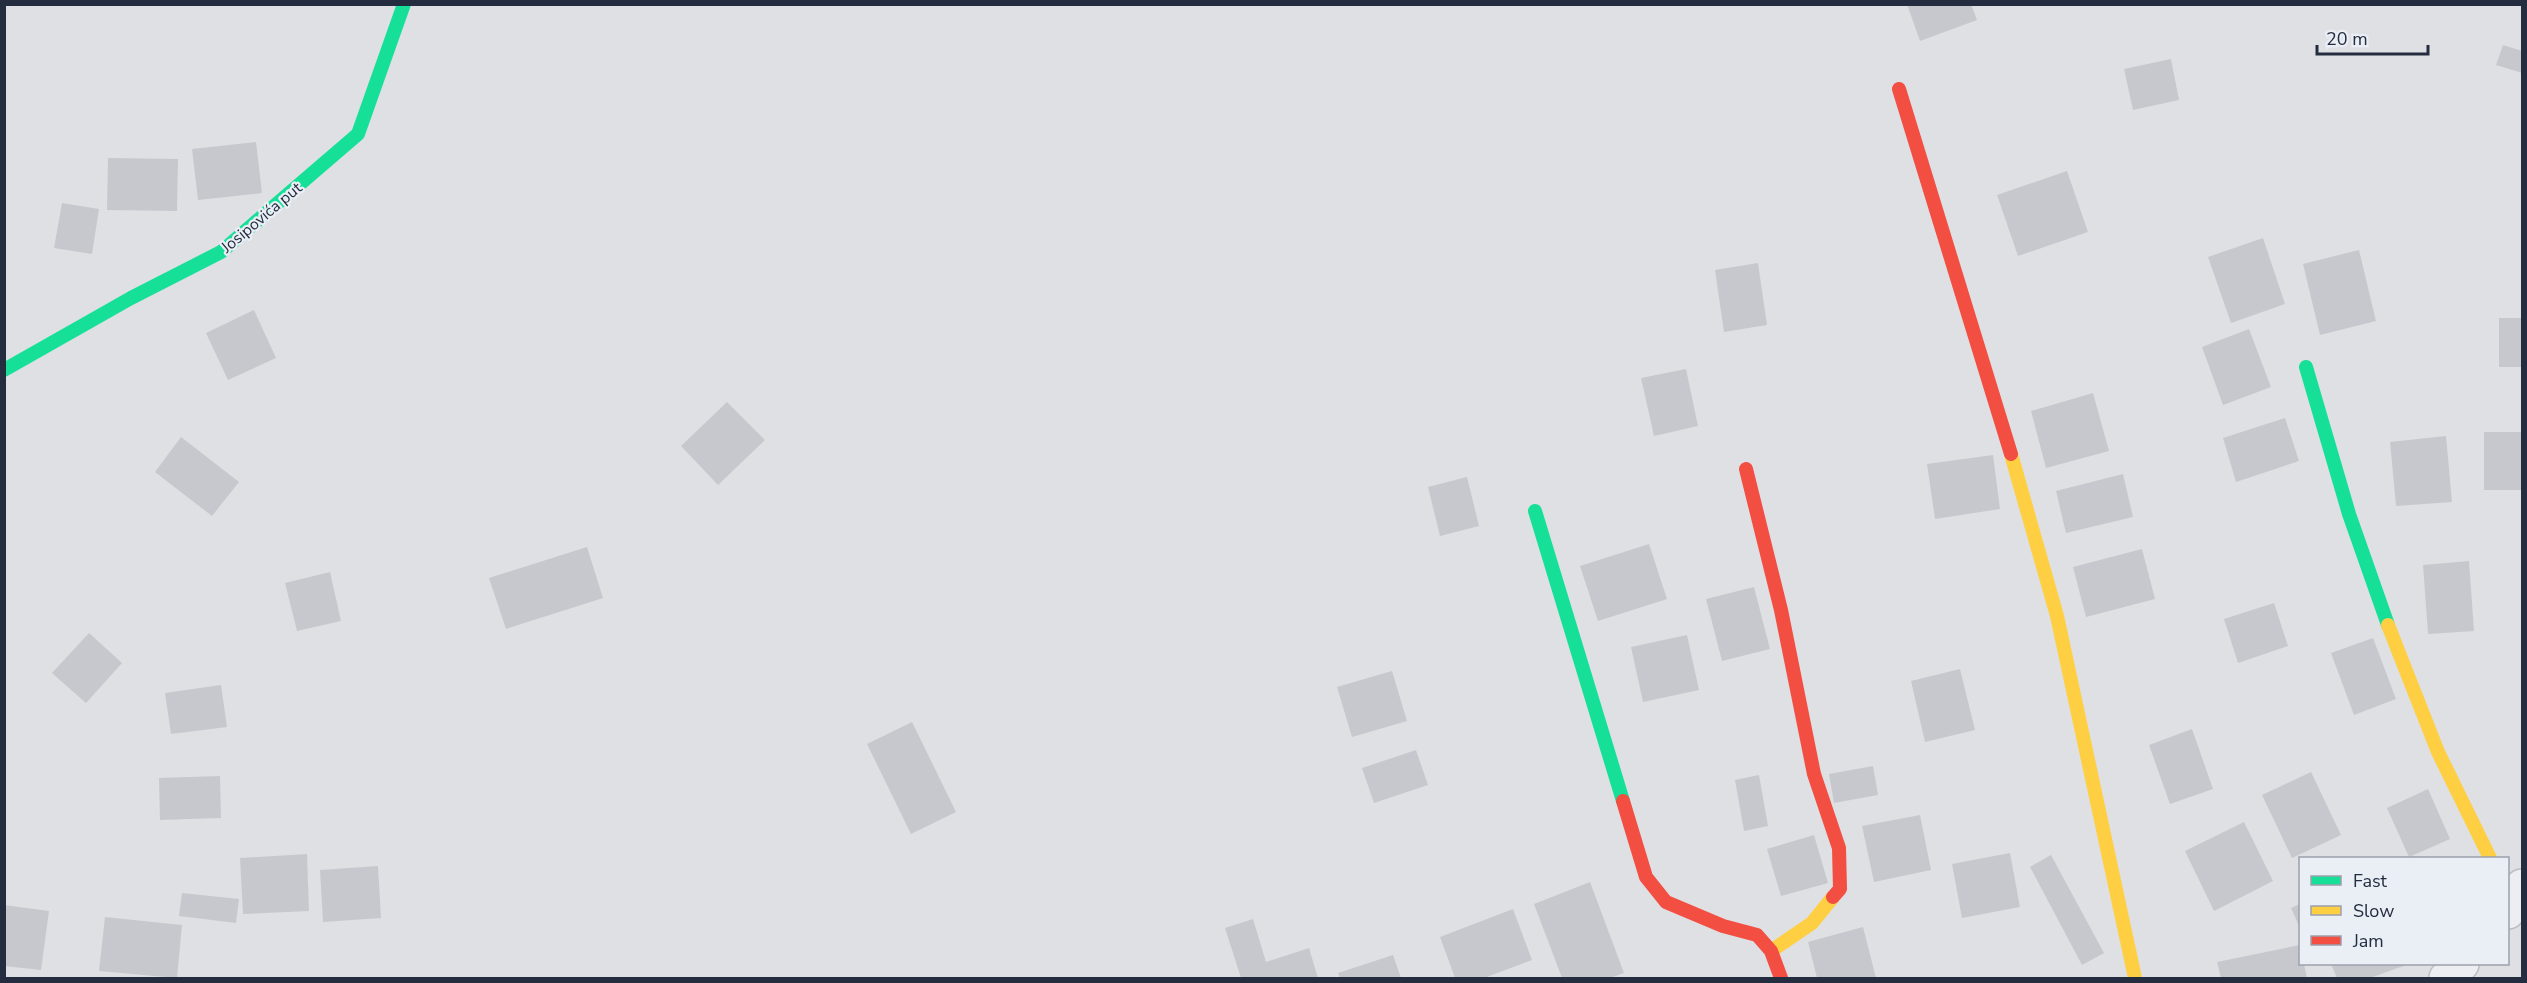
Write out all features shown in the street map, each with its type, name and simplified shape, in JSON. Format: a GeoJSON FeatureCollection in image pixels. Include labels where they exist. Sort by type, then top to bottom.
{"type":"FeatureCollection","features":[{"type":"Feature","properties":{"kind":"street","name":"Josipovića put"},"geometry":{"type":"LineString","coordinates":[[4,370],[131,298],[221,252],[358,134],[404,4]]}},
{"type":"Feature","properties":{"kind":"street"},"geometry":{"type":"LineString","coordinates":[[1899,89],[2000,414],[2057,616],[2135,978]]}},
{"type":"Feature","properties":{"kind":"street"},"geometry":{"type":"LineString","coordinates":[[2307,367],[2320,418],[2372,587],[2439,753],[2490,857]]}},
{"type":"Feature","properties":{"kind":"street"},"geometry":{"type":"LineString","coordinates":[[1746,469],[1781,610],[1814,774],[1839,848],[1840,890],[1812,923],[1772,951]]}},
{"type":"Feature","properties":{"kind":"street"},"geometry":{"type":"LineString","coordinates":[[1535,511],[1646,877],[1666,902],[1723,926],[1756,935],[1772,951],[1781,978]]}},
{"type":"Feature","properties":{"kind":"street"},"geometry":{"type":"LineString","coordinates":[[2509,872],[2523,880]]}},
{"type":"Feature","properties":{"kind":"street"},"geometry":{"type":"LineString","coordinates":[[2509,910],[2523,886]]}},
{"type":"Feature","properties":{"kind":"street"},"geometry":{"type":"LineString","coordinates":[[2445,978],[2460,965]]}},
{"type":"Feature","properties":{"kind":"building"},"geometry":{"type":"Polygon","coordinates":[[[1907,4],[1971,4],[1977,20],[1920,41],[1907,4]]]}},
{"type":"Feature","properties":{"kind":"building"},"geometry":{"type":"Polygon","coordinates":[[[2503,45],[2522,51],[2522,73],[2496,65],[2503,45]]]}},
{"type":"Feature","properties":{"kind":"building"},"geometry":{"type":"Polygon","coordinates":[[[2171,59],[2179,100],[2133,110],[2124,69],[2171,59]]]}},
{"type":"Feature","properties":{"kind":"building"},"geometry":{"type":"Polygon","coordinates":[[[256,142],[262,193],[198,200],[192,149],[256,142]]]}},
{"type":"Feature","properties":{"kind":"building"},"geometry":{"type":"Polygon","coordinates":[[[108,158],[178,159],[177,211],[107,210],[108,158]]]}},
{"type":"Feature","properties":{"kind":"building"},"geometry":{"type":"Polygon","coordinates":[[[2067,171],[2088,232],[2018,256],[1997,195],[2067,171]]]}},
{"type":"Feature","properties":{"kind":"building"},"geometry":{"type":"Polygon","coordinates":[[[62,203],[99,209],[92,254],[54,248],[62,203]]]}},
{"type":"Feature","properties":{"kind":"building"},"geometry":{"type":"Polygon","coordinates":[[[2263,238],[2285,304],[2231,323],[2208,257],[2263,238]]]}},
{"type":"Feature","properties":{"kind":"building"},"geometry":{"type":"Polygon","coordinates":[[[2359,250],[2376,321],[2320,335],[2303,264],[2359,250]]]}},
{"type":"Feature","properties":{"kind":"building"},"geometry":{"type":"Polygon","coordinates":[[[1758,263],[1767,325],[1724,332],[1715,270],[1758,263]]]}},
{"type":"Feature","properties":{"kind":"building"},"geometry":{"type":"Polygon","coordinates":[[[254,310],[276,358],[228,380],[206,333],[254,310]]]}},
{"type":"Feature","properties":{"kind":"building"},"geometry":{"type":"Polygon","coordinates":[[[2499,318],[2522,318],[2522,367],[2499,367],[2499,318]]]}},
{"type":"Feature","properties":{"kind":"building"},"geometry":{"type":"Polygon","coordinates":[[[2249,329],[2271,387],[2223,405],[2202,347],[2249,329]]]}},
{"type":"Feature","properties":{"kind":"building"},"geometry":{"type":"Polygon","coordinates":[[[1686,369],[1698,426],[1654,436],[1641,378],[1686,369]]]}},
{"type":"Feature","properties":{"kind":"building"},"geometry":{"type":"Polygon","coordinates":[[[2093,393],[2109,451],[2046,468],[2031,411],[2093,393]]]}},
{"type":"Feature","properties":{"kind":"building"},"geometry":{"type":"Polygon","coordinates":[[[727,402],[765,440],[718,485],[681,446],[727,402]]]}},
{"type":"Feature","properties":{"kind":"building"},"geometry":{"type":"Polygon","coordinates":[[[2285,418],[2299,461],[2236,482],[2223,438],[2285,418]]]}},
{"type":"Feature","properties":{"kind":"building"},"geometry":{"type":"Polygon","coordinates":[[[2484,432],[2522,432],[2522,490],[2484,490],[2484,432]]]}},
{"type":"Feature","properties":{"kind":"building"},"geometry":{"type":"Polygon","coordinates":[[[2446,436],[2452,502],[2396,506],[2390,442],[2446,436]]]}},
{"type":"Feature","properties":{"kind":"building"},"geometry":{"type":"Polygon","coordinates":[[[181,437],[239,482],[212,516],[155,472],[181,437]]]}},
{"type":"Feature","properties":{"kind":"building"},"geometry":{"type":"Polygon","coordinates":[[[1993,455],[2000,509],[1935,519],[1927,464],[1993,455]]]}},
{"type":"Feature","properties":{"kind":"building"},"geometry":{"type":"Polygon","coordinates":[[[2123,474],[2133,517],[2066,533],[2056,491],[2123,474]]]}},
{"type":"Feature","properties":{"kind":"building"},"geometry":{"type":"Polygon","coordinates":[[[1467,477],[1479,526],[1440,536],[1428,487],[1467,477]]]}},
{"type":"Feature","properties":{"kind":"building"},"geometry":{"type":"Polygon","coordinates":[[[1649,544],[1667,599],[1598,621],[1580,566],[1649,544]]]}},
{"type":"Feature","properties":{"kind":"building"},"geometry":{"type":"Polygon","coordinates":[[[587,547],[603,598],[506,629],[489,578],[587,547]]]}},
{"type":"Feature","properties":{"kind":"building"},"geometry":{"type":"Polygon","coordinates":[[[2142,549],[2155,599],[2086,617],[2073,567],[2142,549]]]}},
{"type":"Feature","properties":{"kind":"building"},"geometry":{"type":"Polygon","coordinates":[[[2469,561],[2474,631],[2428,634],[2423,565],[2469,561]]]}},
{"type":"Feature","properties":{"kind":"building"},"geometry":{"type":"Polygon","coordinates":[[[330,572],[341,621],[297,631],[285,583],[330,572]]]}},
{"type":"Feature","properties":{"kind":"building"},"geometry":{"type":"Polygon","coordinates":[[[1754,587],[1770,649],[1722,661],[1706,599],[1754,587]]]}},
{"type":"Feature","properties":{"kind":"building"},"geometry":{"type":"Polygon","coordinates":[[[2274,603],[2288,646],[2238,663],[2224,619],[2274,603]]]}},
{"type":"Feature","properties":{"kind":"building"},"geometry":{"type":"Polygon","coordinates":[[[89,633],[122,663],[86,703],[52,673],[89,633]]]}},
{"type":"Feature","properties":{"kind":"building"},"geometry":{"type":"Polygon","coordinates":[[[1687,635],[1699,690],[1643,702],[1631,647],[1687,635]]]}},
{"type":"Feature","properties":{"kind":"building"},"geometry":{"type":"Polygon","coordinates":[[[2373,638],[2396,699],[2354,715],[2331,653],[2373,638]]]}},
{"type":"Feature","properties":{"kind":"building"},"geometry":{"type":"Polygon","coordinates":[[[1960,669],[1975,730],[1925,742],[1911,681],[1960,669]]]}},
{"type":"Feature","properties":{"kind":"building"},"geometry":{"type":"Polygon","coordinates":[[[1392,671],[1407,721],[1352,737],[1337,687],[1392,671]]]}},
{"type":"Feature","properties":{"kind":"building"},"geometry":{"type":"Polygon","coordinates":[[[221,685],[227,727],[171,734],[165,693],[221,685]]]}},
{"type":"Feature","properties":{"kind":"building"},"geometry":{"type":"Polygon","coordinates":[[[912,722],[956,812],[911,834],[867,744],[912,722]]]}},
{"type":"Feature","properties":{"kind":"building"},"geometry":{"type":"Polygon","coordinates":[[[2192,729],[2213,789],[2170,804],[2149,745],[2192,729]]]}},
{"type":"Feature","properties":{"kind":"building"},"geometry":{"type":"Polygon","coordinates":[[[1416,750],[1428,785],[1374,803],[1362,768],[1416,750]]]}},
{"type":"Feature","properties":{"kind":"building"},"geometry":{"type":"Polygon","coordinates":[[[1873,766],[1878,795],[1834,803],[1829,774],[1873,766]]]}},
{"type":"Feature","properties":{"kind":"building"},"geometry":{"type":"Polygon","coordinates":[[[2311,772],[2341,835],[2292,858],[2262,795],[2311,772]]]}},
{"type":"Feature","properties":{"kind":"building"},"geometry":{"type":"Polygon","coordinates":[[[1759,775],[1768,826],[1744,831],[1735,780],[1759,775]]]}},
{"type":"Feature","properties":{"kind":"building"},"geometry":{"type":"Polygon","coordinates":[[[220,776],[221,818],[160,820],[159,778],[220,776]]]}},
{"type":"Feature","properties":{"kind":"building"},"geometry":{"type":"Polygon","coordinates":[[[2428,789],[2450,839],[2409,857],[2387,808],[2428,789]]]}},
{"type":"Feature","properties":{"kind":"building"},"geometry":{"type":"Polygon","coordinates":[[[1920,815],[1931,870],[1874,882],[1862,826],[1920,815]]]}},
{"type":"Feature","properties":{"kind":"building"},"geometry":{"type":"Polygon","coordinates":[[[2244,822],[2273,881],[2214,911],[2185,851],[2244,822]]]}},
{"type":"Feature","properties":{"kind":"building"},"geometry":{"type":"Polygon","coordinates":[[[1814,835],[1828,883],[1781,896],[1767,849],[1814,835]]]}},
{"type":"Feature","properties":{"kind":"building"},"geometry":{"type":"Polygon","coordinates":[[[2010,853],[2020,907],[1962,918],[1952,864],[2010,853]]]}},
{"type":"Feature","properties":{"kind":"building"},"geometry":{"type":"Polygon","coordinates":[[[307,854],[309,911],[243,914],[240,858],[307,854]]]}},
{"type":"Feature","properties":{"kind":"building"},"geometry":{"type":"Polygon","coordinates":[[[2051,855],[2104,953],[2082,965],[2030,867],[2051,855]]]}},
{"type":"Feature","properties":{"kind":"building"},"geometry":{"type":"Polygon","coordinates":[[[378,866],[381,918],[323,922],[320,870],[378,866]]]}},
{"type":"Feature","properties":{"kind":"building"},"geometry":{"type":"Polygon","coordinates":[[[1590,882],[1624,973],[1610,978],[1562,978],[1534,904],[1590,882]]]}},
{"type":"Feature","properties":{"kind":"building"},"geometry":{"type":"Polygon","coordinates":[[[182,893],[239,899],[236,923],[179,916],[182,893]]]}},
{"type":"Feature","properties":{"kind":"building"},"geometry":{"type":"Polygon","coordinates":[[[2299,904],[2299,926],[2291,908],[2299,904]]]}},
{"type":"Feature","properties":{"kind":"building"},"geometry":{"type":"Polygon","coordinates":[[[4,905],[49,911],[41,970],[4,966],[4,905]]]}},
{"type":"Feature","properties":{"kind":"building"},"geometry":{"type":"Polygon","coordinates":[[[1513,909],[1532,960],[1484,978],[1455,978],[1440,937],[1513,909]]]}},
{"type":"Feature","properties":{"kind":"building"},"geometry":{"type":"Polygon","coordinates":[[[105,917],[182,925],[177,978],[99,971],[105,917]]]}},
{"type":"Feature","properties":{"kind":"building"},"geometry":{"type":"Polygon","coordinates":[[[1253,919],[1266,962],[1309,948],[1318,978],[1241,978],[1225,928],[1253,919]]]}},
{"type":"Feature","properties":{"kind":"building"},"geometry":{"type":"Polygon","coordinates":[[[1863,927],[1876,978],[1817,978],[1808,942],[1863,927]]]}},
{"type":"Feature","properties":{"kind":"building"},"geometry":{"type":"Polygon","coordinates":[[[2299,945],[2299,965],[2304,965],[2307,978],[2221,978],[2217,962],[2299,945]]]}},
{"type":"Feature","properties":{"kind":"building"},"geometry":{"type":"Polygon","coordinates":[[[1393,955],[1401,978],[1340,978],[1338,973],[1393,955]]]}},
{"type":"Feature","properties":{"kind":"building"},"geometry":{"type":"Polygon","coordinates":[[[2331,965],[2406,965],[2370,978],[2337,978],[2331,965]]]}},
{"type":"Feature","properties":{"kind":"traffic: fast"},"geometry":{"type":"LineString","coordinates":[[4,370],[131,298],[221,252],[358,134],[404,4]]}},
{"type":"Feature","properties":{"kind":"traffic: fast"},"geometry":{"type":"LineString","coordinates":[[2306,367],[2349,514],[2388,625]]}},
{"type":"Feature","properties":{"kind":"traffic: fast"},"geometry":{"type":"LineString","coordinates":[[1535,511],[1623,801]]}},
{"type":"Feature","properties":{"kind":"traffic: slow"},"geometry":{"type":"LineString","coordinates":[[2011,454],[2057,616],[2135,978]]}},
{"type":"Feature","properties":{"kind":"traffic: slow"},"geometry":{"type":"LineString","coordinates":[[2388,625],[2438,752],[2490,857]]}},
{"type":"Feature","properties":{"kind":"traffic: slow"},"geometry":{"type":"LineString","coordinates":[[1771,951],[1812,923],[1833,897]]}},
{"type":"Feature","properties":{"kind":"traffic: jam"},"geometry":{"type":"LineString","coordinates":[[1899,89],[2011,454]]}},
{"type":"Feature","properties":{"kind":"traffic: jam"},"geometry":{"type":"LineString","coordinates":[[1746,469],[1781,610],[1814,774],[1839,848],[1840,889],[1833,897]]}},
{"type":"Feature","properties":{"kind":"traffic: jam"},"geometry":{"type":"LineString","coordinates":[[1623,801],[1646,877],[1666,902],[1723,926],[1757,935],[1771,951],[1781,978]]}}]}
